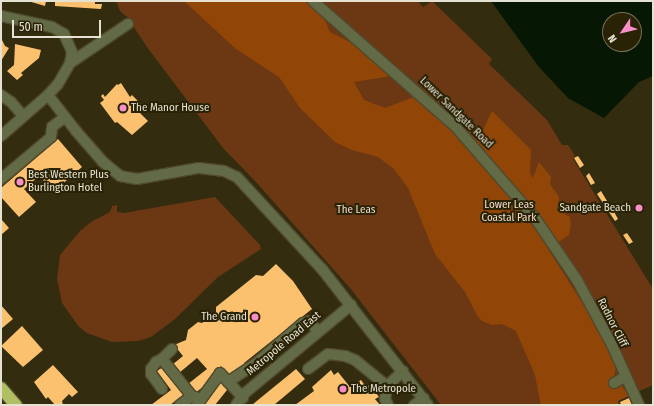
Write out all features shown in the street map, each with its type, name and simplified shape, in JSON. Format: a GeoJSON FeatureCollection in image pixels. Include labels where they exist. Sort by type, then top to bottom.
{"type":"FeatureCollection","features":[{"type":"Feature","properties":{"kind":"highway"},"geometry":{"type":"LineString","coordinates":[[1,388],[16,405]]}},
{"type":"Feature","properties":{"kind":"street","name":"Lower Sandgate Road"},"geometry":{"type":"LineString","coordinates":[[313,1],[455,126],[535,218],[577,280]]}},
{"type":"Feature","properties":{"kind":"street"},"geometry":{"type":"LineString","coordinates":[[1,16],[52,27],[64,34],[72,52],[70,63],[58,84],[48,95],[1,136]]}},
{"type":"Feature","properties":{"kind":"street"},"geometry":{"type":"LineString","coordinates":[[70,63],[128,24]]}},
{"type":"Feature","properties":{"kind":"street"},"geometry":{"type":"LineString","coordinates":[[1,95],[11,102],[23,116]]}},
{"type":"Feature","properties":{"kind":"street"},"geometry":{"type":"LineString","coordinates":[[48,95],[65,118],[103,162],[120,176],[137,179],[200,168],[224,171],[237,177],[351,305],[426,402],[414,405]]}},
{"type":"Feature","properties":{"kind":"street"},"geometry":{"type":"LineString","coordinates":[[1,180],[51,137],[52,127],[65,118]]}},
{"type":"Feature","properties":{"kind":"street","name":"Radnor Cliff"},"geometry":{"type":"LineString","coordinates":[[577,280],[612,345],[625,377],[639,405]]}},
{"type":"Feature","properties":{"kind":"street","name":"Metropole Road East"},"geometry":{"type":"LineString","coordinates":[[239,403],[245,393],[351,305]]}},
{"type":"Feature","properties":{"kind":"street"},"geometry":{"type":"LineString","coordinates":[[228,382],[255,364],[303,323],[309,321],[318,331]]}},
{"type":"Feature","properties":{"kind":"street"},"geometry":{"type":"LineString","coordinates":[[162,389],[151,374],[151,369],[156,362],[162,359],[172,349]]}},
{"type":"Feature","properties":{"kind":"street"},"geometry":{"type":"LineString","coordinates":[[308,369],[328,354],[345,356],[355,360],[387,386]]}},
{"type":"Feature","properties":{"kind":"street"},"geometry":{"type":"LineString","coordinates":[[162,359],[196,400]]}},
{"type":"Feature","properties":{"kind":"street"},"geometry":{"type":"LineString","coordinates":[[388,405],[385,400],[387,386],[403,371]]}},
{"type":"Feature","properties":{"kind":"street"},"geometry":{"type":"LineString","coordinates":[[180,405],[196,400],[220,373],[228,382],[239,403]]}},
{"type":"Feature","properties":{"kind":"street"},"geometry":{"type":"LineString","coordinates":[[614,383],[625,377]]}},
{"type":"Feature","properties":{"kind":"green space","name":"Lower Leas Coastal Park"},"geometry":{"type":"Polygon","coordinates":[[[116,1],[418,1],[423,7],[432,1],[492,59],[489,64],[547,120],[562,145],[568,145],[575,156],[573,159],[653,289],[653,385],[608,405],[441,405],[350,288],[256,182],[223,148],[147,47],[133,26],[134,23],[120,11],[116,1]]]}},
{"type":"Feature","properties":{"kind":"green space","name":"Lower Leas Coastal Park"},"geometry":{"type":"Polygon","coordinates":[[[184,1],[306,1],[322,13],[330,32],[360,47],[391,76],[354,82],[364,100],[385,108],[416,96],[443,123],[482,132],[492,111],[531,150],[530,173],[533,178],[539,162],[551,177],[550,184],[559,197],[557,210],[570,217],[571,224],[569,235],[548,249],[602,334],[616,368],[614,375],[629,396],[618,401],[619,405],[541,405],[535,375],[516,331],[502,324],[492,325],[482,321],[478,317],[465,292],[435,254],[408,188],[394,169],[378,157],[352,150],[335,142],[300,108],[279,77],[236,49],[184,1]]]}},
{"type":"Feature","properties":{"kind":"green space"},"geometry":{"type":"Polygon","coordinates":[[[215,197],[260,245],[261,249],[218,277],[175,319],[151,337],[138,341],[112,342],[87,333],[79,327],[62,303],[57,279],[60,255],[80,231],[91,222],[110,212],[112,206],[117,205],[117,212],[124,213],[215,197]]]}},
{"type":"Feature","properties":{"kind":"shaded area"},"geometry":{"type":"Polygon","coordinates":[[[491,1],[653,1],[653,76],[639,82],[604,118],[568,98],[539,67],[491,1]]]}},
{"type":"Feature","properties":{"kind":"building"},"geometry":{"type":"Polygon","coordinates":[[[28,1],[46,1],[45,6],[28,1]]]}},
{"type":"Feature","properties":{"kind":"building"},"geometry":{"type":"Polygon","coordinates":[[[55,1],[95,1],[95,4],[102,4],[101,9],[55,6],[55,1]]]}},
{"type":"Feature","properties":{"kind":"building"},"geometry":{"type":"Polygon","coordinates":[[[1,38],[5,46],[9,48],[1,61],[1,38]]]}},
{"type":"Feature","properties":{"kind":"building"},"geometry":{"type":"Polygon","coordinates":[[[15,44],[41,50],[39,58],[21,73],[23,75],[17,80],[7,71],[14,65],[15,44]]]}},
{"type":"Feature","properties":{"kind":"building","name":"The Manor House"},"geometry":{"type":"Polygon","coordinates":[[[121,83],[130,97],[132,95],[141,104],[139,106],[143,110],[140,113],[148,121],[132,135],[117,122],[115,123],[100,103],[104,100],[101,96],[103,94],[105,97],[117,84],[118,85],[121,83]]]}},
{"type":"Feature","properties":{"kind":"building","name":"Best Western Plus Burlington Hotel"},"geometry":{"type":"Polygon","coordinates":[[[58,139],[82,167],[53,192],[39,176],[24,189],[36,202],[19,217],[1,197],[1,188],[58,139]]]}},
{"type":"Feature","properties":{"kind":"building"},"geometry":{"type":"Polygon","coordinates":[[[578,156],[584,165],[580,168],[574,158],[578,156]]]}},
{"type":"Feature","properties":{"kind":"building"},"geometry":{"type":"Polygon","coordinates":[[[589,173],[595,183],[591,185],[586,176],[589,173]]]}},
{"type":"Feature","properties":{"kind":"building"},"geometry":{"type":"Polygon","coordinates":[[[601,191],[607,201],[603,203],[597,194],[601,191]]]}},
{"type":"Feature","properties":{"kind":"building"},"geometry":{"type":"Polygon","coordinates":[[[613,210],[618,219],[615,221],[609,212],[613,210]]]}},
{"type":"Feature","properties":{"kind":"building"},"geometry":{"type":"Polygon","coordinates":[[[1,219],[9,228],[1,235],[1,219]]]}},
{"type":"Feature","properties":{"kind":"building"},"geometry":{"type":"Polygon","coordinates":[[[627,233],[633,242],[629,244],[623,235],[627,233]]]}},
{"type":"Feature","properties":{"kind":"building","name":"The Grand"},"geometry":{"type":"Polygon","coordinates":[[[276,264],[293,281],[312,309],[244,363],[247,367],[231,379],[221,366],[213,373],[216,377],[195,393],[188,384],[207,369],[197,358],[179,373],[172,365],[183,356],[174,345],[186,340],[188,330],[198,322],[202,323],[216,312],[216,307],[256,275],[263,276],[276,264]]]}},
{"type":"Feature","properties":{"kind":"building"},"geometry":{"type":"Polygon","coordinates":[[[1,305],[13,319],[1,329],[1,305]]]}},
{"type":"Feature","properties":{"kind":"building"},"geometry":{"type":"Polygon","coordinates":[[[22,326],[43,350],[23,367],[1,346],[22,326]]]}},
{"type":"Feature","properties":{"kind":"building"},"geometry":{"type":"Polygon","coordinates":[[[53,365],[78,392],[72,397],[69,394],[62,401],[63,405],[55,405],[48,397],[46,399],[34,382],[53,365]]]}},
{"type":"Feature","properties":{"kind":"building"},"geometry":{"type":"Polygon","coordinates":[[[166,365],[187,392],[170,405],[151,405],[171,390],[157,371],[166,365]]]}},
{"type":"Feature","properties":{"kind":"building"},"geometry":{"type":"Polygon","coordinates":[[[296,369],[305,379],[274,405],[252,405],[296,369]]]}},
{"type":"Feature","properties":{"kind":"building","name":"The Metropole"},"geometry":{"type":"Polygon","coordinates":[[[331,370],[334,375],[338,372],[350,387],[361,380],[366,387],[370,385],[379,397],[375,399],[380,405],[295,405],[314,391],[312,387],[331,370]]]}},
{"type":"Feature","properties":{"kind":"building"},"geometry":{"type":"Polygon","coordinates":[[[221,382],[227,390],[215,405],[202,405],[221,382]]]}},
{"type":"Feature","properties":{"kind":"building"},"geometry":{"type":"Polygon","coordinates":[[[629,398],[632,405],[621,405],[620,402],[629,398]]]}},
{"type":"Feature","properties":{"kind":"place","name":"The Manor House"},"geometry":{"type":"Point","coordinates":[123,108]}},
{"type":"Feature","properties":{"kind":"place","name":"Best Western Plus Burlington Hotel"},"geometry":{"type":"Point","coordinates":[20,182]}},
{"type":"Feature","properties":{"kind":"place","name":"Sandgate Beach"},"geometry":{"type":"Point","coordinates":[639,208]}},
{"type":"Feature","properties":{"kind":"place","name":"The Grand"},"geometry":{"type":"Point","coordinates":[255,317]}},
{"type":"Feature","properties":{"kind":"place","name":"The Metropole"},"geometry":{"type":"Point","coordinates":[343,389]}},
{"type":"Feature","properties":{"kind":"park label","name":"The Leas"},"geometry":{"type":"Point","coordinates":[356,210]}}]}
